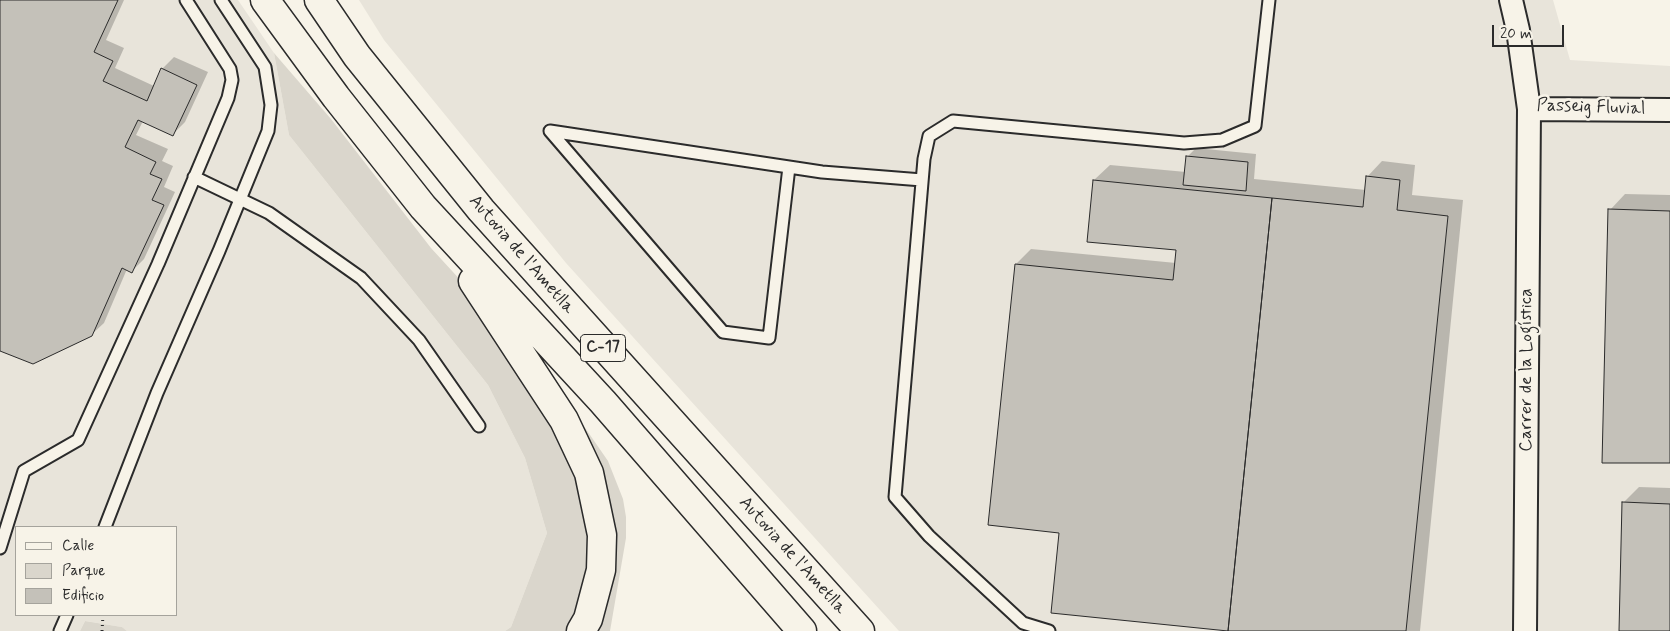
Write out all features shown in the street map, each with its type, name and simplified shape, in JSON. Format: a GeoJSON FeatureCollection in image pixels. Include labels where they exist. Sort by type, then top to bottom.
{"type":"FeatureCollection","features":[{"type":"Feature","properties":{"kind":"highway","name":"Autovia de l'Ametlla"},"geometry":{"type":"LineString","coordinates":[[265,0],[336,98],[423,207],[603,402],[802,631]]}},
{"type":"Feature","properties":{"kind":"highway","name":"Autovia de l'Ametlla"},"geometry":{"type":"LineString","coordinates":[[319,0],[357,56],[481,210],[860,631]]}},
{"type":"Feature","properties":{"kind":"highway"},"geometry":{"type":"LineString","coordinates":[[423,207],[564,420],[588,473],[602,535],[601,570],[588,619],[581,631]]}},
{"type":"Feature","properties":{"kind":"street","name":"Passeig Fluvial"},"geometry":{"type":"LineString","coordinates":[[1511,0],[1518,30],[1529,108],[1670,110]]}},
{"type":"Feature","properties":{"kind":"street","name":"Carrer de la Logística"},"geometry":{"type":"LineString","coordinates":[[1525,631],[1529,108]]}},
{"type":"Feature","properties":{"kind":"lane"},"geometry":{"type":"LineString","coordinates":[[0,548],[24,471],[78,440],[158,264],[228,98],[232,80],[230,69],[186,0]]}},
{"type":"Feature","properties":{"kind":"lane"},"geometry":{"type":"LineString","coordinates":[[105,526],[157,393],[264,146],[268,131],[271,105],[265,67],[221,0]]}},
{"type":"Feature","properties":{"kind":"lane"},"geometry":{"type":"LineString","coordinates":[[1049,631],[1023,624],[929,536],[895,497],[922,180],[929,136],[953,121],[1184,143],[1222,140],[1255,126],[1268,0]]}},
{"type":"Feature","properties":{"kind":"lane"},"geometry":{"type":"LineString","coordinates":[[789,166],[769,338],[724,332],[550,131],[789,166],[922,180]]}},
{"type":"Feature","properties":{"kind":"lane"},"geometry":{"type":"LineString","coordinates":[[194,177],[270,213],[361,278],[419,340],[479,426]]}},
{"type":"Feature","properties":{"kind":"lane"},"geometry":{"type":"LineString","coordinates":[[60,631],[67,616]]}},
{"type":"Feature","properties":{"kind":"path"},"geometry":{"type":"LineString","coordinates":[[102,631],[103,616]]}},
{"type":"Feature","properties":{"kind":"shaded area"},"geometry":{"type":"Polygon","coordinates":[[[0,0],[238,0],[274,53],[289,135],[488,385],[525,458],[547,533],[511,627],[505,631],[127,631],[122,627],[85,621],[80,631],[0,631],[0,0]]]}},
{"type":"Feature","properties":{"kind":"shaded area"},"geometry":{"type":"Polygon","coordinates":[[[359,0],[1553,0],[1570,60],[1670,66],[1670,631],[899,631],[566,263],[384,40],[359,0]]]}},
{"type":"Feature","properties":{"kind":"green space"},"geometry":{"type":"Polygon","coordinates":[[[274,53],[331,119],[431,248],[552,380],[608,461],[623,499],[626,517],[626,538],[610,631],[505,631],[511,627],[547,533],[525,458],[488,385],[289,135],[274,53]]]}},
{"type":"Feature","properties":{"kind":"green space"},"geometry":{"type":"Polygon","coordinates":[[[85,621],[122,627],[127,631],[80,631],[85,621]]]}},
{"type":"Feature","properties":{"kind":"building"},"geometry":{"type":"Polygon","coordinates":[[[0,0],[118,0],[94,52],[113,61],[103,81],[147,101],[161,68],[197,85],[173,136],[138,120],[125,147],[156,162],[150,174],[162,179],[152,200],[164,205],[132,273],[122,268],[92,336],[33,364],[0,351],[0,0]]]}},
{"type":"Feature","properties":{"kind":"building"},"geometry":{"type":"Polygon","coordinates":[[[1186,156],[1248,162],[1246,191],[1183,185],[1186,156]]]}},
{"type":"Feature","properties":{"kind":"building"},"geometry":{"type":"Polygon","coordinates":[[[1366,176],[1400,180],[1397,210],[1448,216],[1406,631],[1228,631],[1272,198],[1363,207],[1366,176]]]}},
{"type":"Feature","properties":{"kind":"building"},"geometry":{"type":"Polygon","coordinates":[[[1093,180],[1272,198],[1228,631],[1051,613],[1059,533],[988,525],[1015,264],[1173,280],[1176,250],[1087,242],[1093,180]]]}},
{"type":"Feature","properties":{"kind":"building"},"geometry":{"type":"Polygon","coordinates":[[[1608,209],[1670,211],[1670,463],[1602,463],[1608,209]]]}},
{"type":"Feature","properties":{"kind":"building"},"geometry":{"type":"Polygon","coordinates":[[[1622,502],[1670,504],[1670,631],[1619,631],[1622,502]]]}}]}
